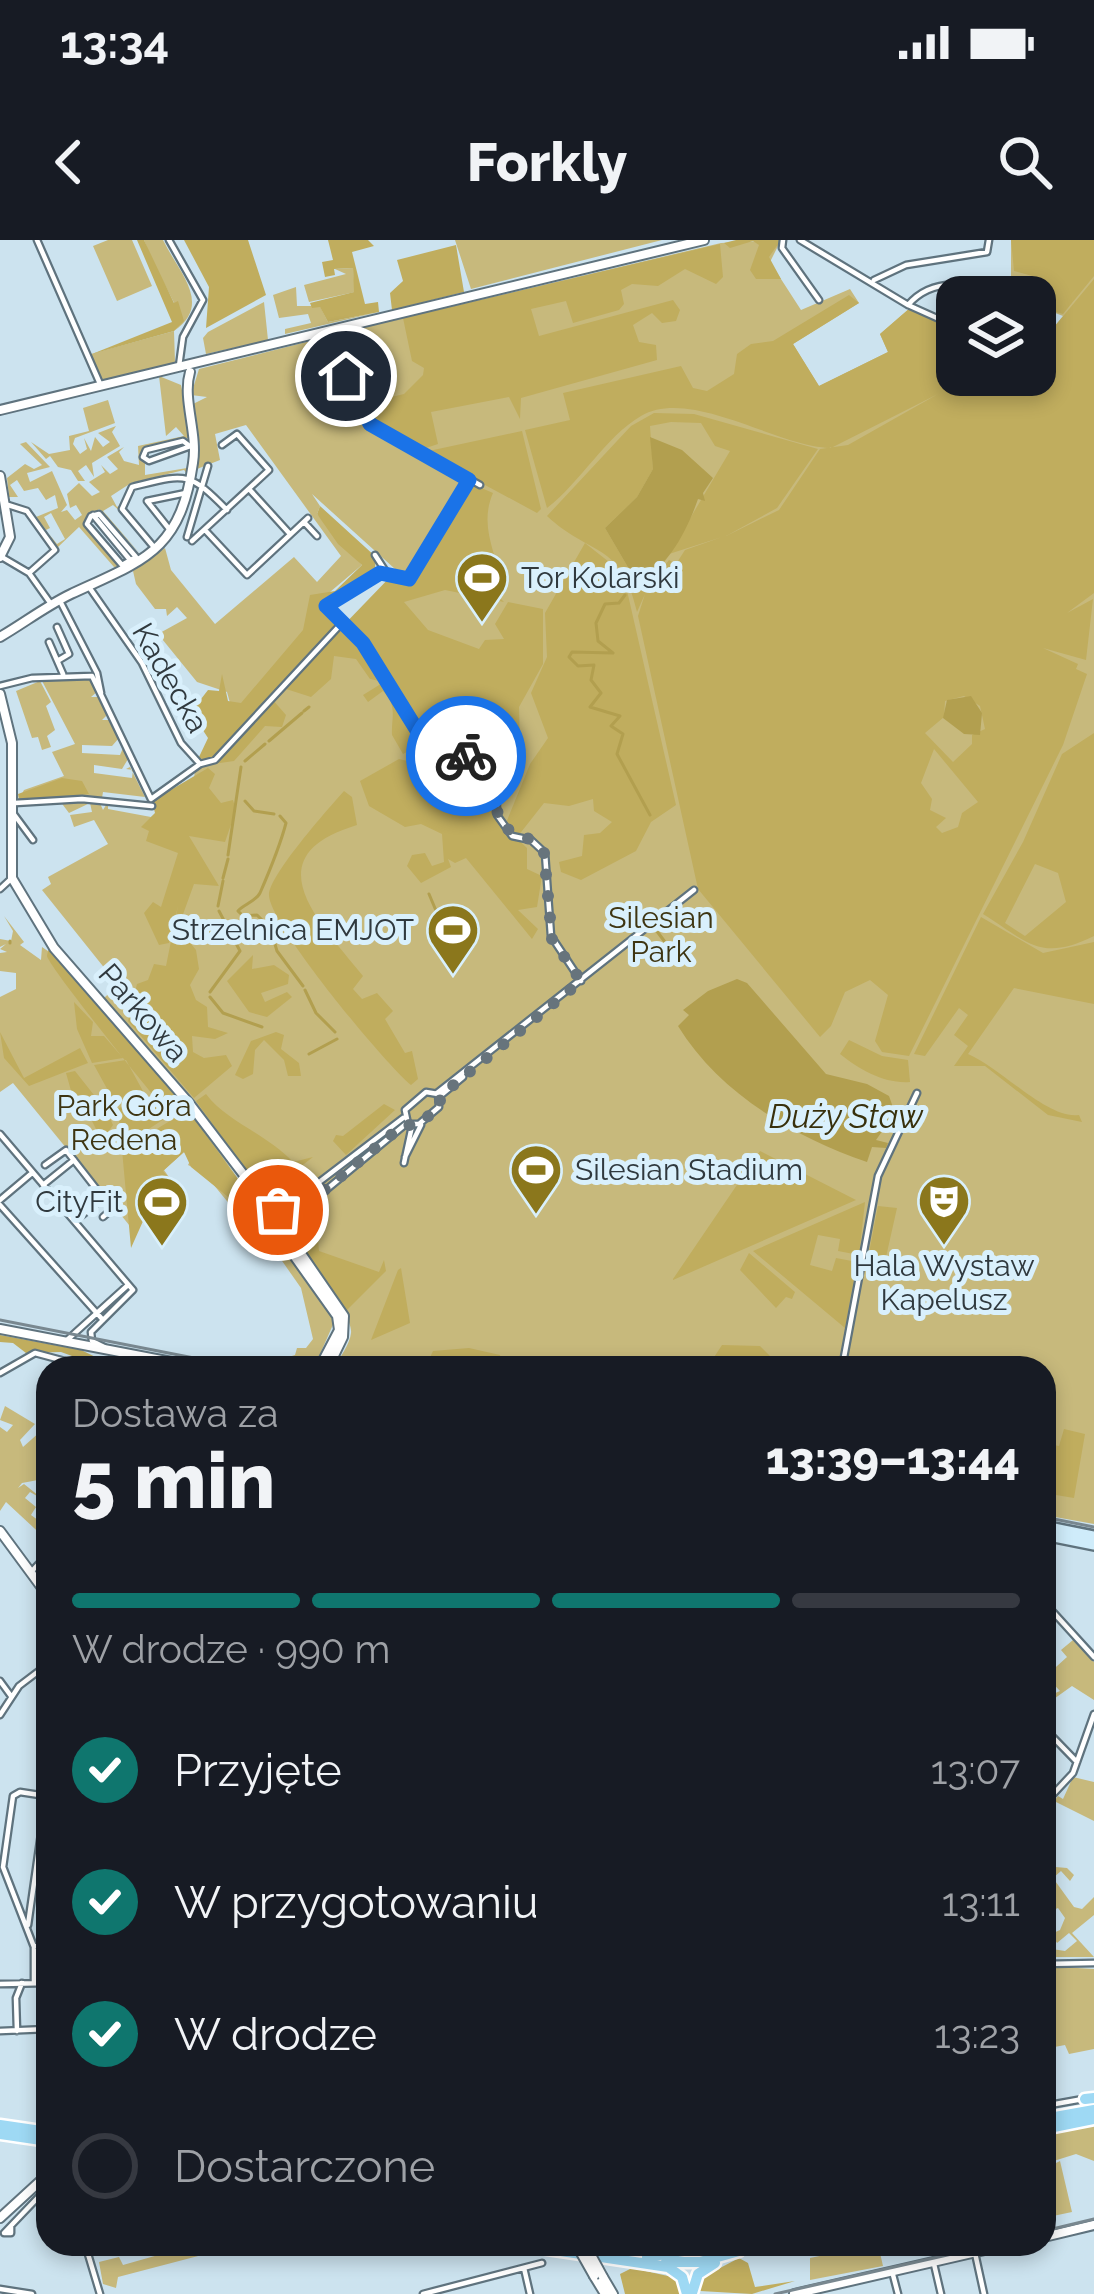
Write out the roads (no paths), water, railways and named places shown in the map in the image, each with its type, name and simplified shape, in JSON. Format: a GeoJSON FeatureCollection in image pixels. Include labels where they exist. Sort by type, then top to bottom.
{"type":"FeatureCollection","features":[{"type":"Feature","properties":{"kind":"main road"},"geometry":{"type":"LineString","coordinates":[[1056,1533],[1094,1540]]}},
{"type":"Feature","properties":{"kind":"main road"},"geometry":{"type":"LineString","coordinates":[[1056,2117],[1094,2110]]}},
{"type":"Feature","properties":{"kind":"main road"},"geometry":{"type":"LineString","coordinates":[[1056,2127],[1094,2121]]}},
{"type":"Feature","properties":{"kind":"main road"},"geometry":{"type":"LineString","coordinates":[[0,2122],[36,2131]]}},
{"type":"Feature","properties":{"kind":"main road"},"geometry":{"type":"LineString","coordinates":[[0,2134],[36,2136]]}},
{"type":"Feature","properties":{"kind":"main road"},"geometry":{"type":"LineString","coordinates":[[601,2256],[676,2270],[691,2294]]}},
{"type":"Feature","properties":{"kind":"main road"},"geometry":{"type":"LineString","coordinates":[[616,2258],[667,2256]]}},
{"type":"Feature","properties":{"kind":"main road"},"geometry":{"type":"LineString","coordinates":[[650,2263],[700,2263],[723,2256]]}},
{"type":"Feature","properties":{"kind":"main road"},"geometry":{"type":"LineString","coordinates":[[691,2294],[700,2271],[729,2256]]}},
{"type":"Feature","properties":{"kind":"street"},"geometry":{"type":"LineString","coordinates":[[37,240],[100,386]]}},
{"type":"Feature","properties":{"kind":"street"},"geometry":{"type":"LineString","coordinates":[[2,637],[56,602],[157,550],[172,531],[190,477],[188,394],[178,352],[203,299],[170,240]]}},
{"type":"Feature","properties":{"kind":"street"},"geometry":{"type":"LineString","coordinates":[[0,410],[163,372],[182,372],[203,362],[704,240]]}},
{"type":"Feature","properties":{"kind":"street"},"geometry":{"type":"LineString","coordinates":[[783,240],[782,248],[819,300]]}},
{"type":"Feature","properties":{"kind":"street"},"geometry":{"type":"LineString","coordinates":[[800,240],[936,318]]}},
{"type":"Feature","properties":{"kind":"street"},"geometry":{"type":"LineString","coordinates":[[874,280],[906,265],[987,252],[989,240]]}},
{"type":"Feature","properties":{"kind":"street"},"geometry":{"type":"LineString","coordinates":[[908,305],[924,288],[936,285]]}},
{"type":"Feature","properties":{"kind":"street"},"geometry":{"type":"LineString","coordinates":[[326,331],[370,424],[480,485]]}},
{"type":"Feature","properties":{"kind":"street"},"geometry":{"type":"LineString","coordinates":[[208,466],[189,539],[249,490],[268,467],[237,434],[222,445]]}},
{"type":"Feature","properties":{"kind":"street"},"geometry":{"type":"LineString","coordinates":[[183,441],[191,447],[149,460],[142,455],[183,441]]}},
{"type":"Feature","properties":{"kind":"street"},"geometry":{"type":"LineString","coordinates":[[0,476],[10,541],[0,557],[29,573],[56,602],[101,683],[101,694]]}},
{"type":"Feature","properties":{"kind":"street"},"geometry":{"type":"LineString","coordinates":[[157,550],[122,507],[132,487],[190,477],[227,510]]}},
{"type":"Feature","properties":{"kind":"street"},"geometry":{"type":"LineString","coordinates":[[469,480],[411,577],[386,572],[326,606],[386,679],[420,735],[449,745],[496,775],[500,822],[512,836],[531,840],[544,853],[553,942],[581,981]]}},
{"type":"Feature","properties":{"kind":"street"},"geometry":{"type":"LineString","coordinates":[[249,490],[291,535]]}},
{"type":"Feature","properties":{"kind":"street"},"geometry":{"type":"LineString","coordinates":[[172,531],[147,502],[186,493]]}},
{"type":"Feature","properties":{"kind":"street"},"geometry":{"type":"LineString","coordinates":[[8,506],[27,511],[55,550],[29,573]]}},
{"type":"Feature","properties":{"kind":"street"},"geometry":{"type":"LineString","coordinates":[[93,515],[134,563]]}},
{"type":"Feature","properties":{"kind":"street"},"geometry":{"type":"LineString","coordinates":[[205,530],[247,575],[306,520],[317,536]]}},
{"type":"Feature","properties":{"kind":"street"},"geometry":{"type":"LineString","coordinates":[[375,555],[386,572]]}},
{"type":"Feature","properties":{"kind":"street","name":"Kadecka"},"geometry":{"type":"LineString","coordinates":[[88,587],[142,663],[181,743],[200,764],[151,800],[132,764]]}},
{"type":"Feature","properties":{"kind":"street"},"geometry":{"type":"LineString","coordinates":[[200,764],[214,760],[342,622]]}},
{"type":"Feature","properties":{"kind":"street"},"geometry":{"type":"LineString","coordinates":[[58,628],[69,653],[59,660]]}},
{"type":"Feature","properties":{"kind":"street"},"geometry":{"type":"LineString","coordinates":[[49,642],[63,675]]}},
{"type":"Feature","properties":{"kind":"street"},"geometry":{"type":"LineString","coordinates":[[0,889],[12,878],[13,808],[12,743],[0,690],[63,675],[90,674],[132,764],[123,765]]}},
{"type":"Feature","properties":{"kind":"street"},"geometry":{"type":"LineString","coordinates":[[92,697],[101,694]]}},
{"type":"Feature","properties":{"kind":"street"},"geometry":{"type":"LineString","coordinates":[[103,719],[112,717]]}},
{"type":"Feature","properties":{"kind":"street"},"geometry":{"type":"LineString","coordinates":[[113,742],[122,740]]}},
{"type":"Feature","properties":{"kind":"street"},"geometry":{"type":"LineString","coordinates":[[13,808],[82,799],[150,806],[147,817]]}},
{"type":"Feature","properties":{"kind":"street"},"geometry":{"type":"LineString","coordinates":[[13,808],[33,840]]}},
{"type":"Feature","properties":{"kind":"street","name":"Parkowa"},"geometry":{"type":"LineString","coordinates":[[12,878],[48,941],[189,1103],[242,1176],[264,1216],[285,1230]]}},
{"type":"Feature","properties":{"kind":"street"},"geometry":{"type":"LineString","coordinates":[[438,1095],[694,890]]}},
{"type":"Feature","properties":{"kind":"street"},"geometry":{"type":"LineString","coordinates":[[404,1160],[411,1122],[406,1108],[426,1092],[438,1095]]}},
{"type":"Feature","properties":{"kind":"street"},"geometry":{"type":"LineString","coordinates":[[844,1356],[877,1182],[917,1093]]}},
{"type":"Feature","properties":{"kind":"street"},"geometry":{"type":"LineString","coordinates":[[264,1216],[325,1184],[367,1150],[440,1107],[438,1095]]}},
{"type":"Feature","properties":{"kind":"street"},"geometry":{"type":"LineString","coordinates":[[0,1134],[128,1285],[132,1294],[90,1337],[108,1350]]}},
{"type":"Feature","properties":{"kind":"street"},"geometry":{"type":"LineString","coordinates":[[45,1165],[64,1150],[112,1209],[103,1217]]}},
{"type":"Feature","properties":{"kind":"street"},"geometry":{"type":"LineString","coordinates":[[43,1185],[74,1160]]}},
{"type":"Feature","properties":{"kind":"street"},"geometry":{"type":"LineString","coordinates":[[32,1172],[0,1202],[103,1320]]}},
{"type":"Feature","properties":{"kind":"street","name":"Parkowa"},"geometry":{"type":"LineString","coordinates":[[242,1176],[278,1211],[285,1230]]}},
{"type":"Feature","properties":{"kind":"street"},"geometry":{"type":"LineString","coordinates":[[325,1184],[285,1230],[345,1320],[342,1341],[331,1356]]}},
{"type":"Feature","properties":{"kind":"street"},"geometry":{"type":"LineString","coordinates":[[81,1216],[104,1197]]}},
{"type":"Feature","properties":{"kind":"street"},"geometry":{"type":"LineString","coordinates":[[66,1341],[128,1285]]}},
{"type":"Feature","properties":{"kind":"street"},"geometry":{"type":"LineString","coordinates":[[0,1329],[140,1356]]}},
{"type":"Feature","properties":{"kind":"street"},"geometry":{"type":"LineString","coordinates":[[0,1373],[35,1353],[46,1356]]}},
{"type":"Feature","properties":{"kind":"street"},"geometry":{"type":"LineString","coordinates":[[0,1531],[36,1579]]}},
{"type":"Feature","properties":{"kind":"street"},"geometry":{"type":"LineString","coordinates":[[31,1572],[36,1567]]}},
{"type":"Feature","properties":{"kind":"street"},"geometry":{"type":"LineString","coordinates":[[1056,1614],[1094,1657]]}},
{"type":"Feature","properties":{"kind":"street"},"geometry":{"type":"LineString","coordinates":[[0,1715],[11,1696],[36,1674]]}},
{"type":"Feature","properties":{"kind":"street"},"geometry":{"type":"LineString","coordinates":[[0,1681],[11,1696]]}},
{"type":"Feature","properties":{"kind":"street"},"geometry":{"type":"LineString","coordinates":[[1056,1793],[1077,1762],[1094,1714]]}},
{"type":"Feature","properties":{"kind":"street"},"geometry":{"type":"LineString","coordinates":[[1056,1740],[1077,1762]]}},
{"type":"Feature","properties":{"kind":"street"},"geometry":{"type":"LineString","coordinates":[[0,1984],[34,1983],[34,1947],[3,1871],[13,1796],[36,1794]]}},
{"type":"Feature","properties":{"kind":"street"},"geometry":{"type":"LineString","coordinates":[[28,1931],[36,1871]]}},
{"type":"Feature","properties":{"kind":"street"},"geometry":{"type":"LineString","coordinates":[[1056,1964],[1094,1964]]}},
{"type":"Feature","properties":{"kind":"street"},"geometry":{"type":"LineString","coordinates":[[17,2031],[16,1998],[22,1984]]}},
{"type":"Feature","properties":{"kind":"street"},"geometry":{"type":"LineString","coordinates":[[0,2032],[36,2030]]}},
{"type":"Feature","properties":{"kind":"street"},"geometry":{"type":"LineString","coordinates":[[1056,2104],[1091,2097]]}},
{"type":"Feature","properties":{"kind":"street"},"geometry":{"type":"LineString","coordinates":[[4,2223],[36,2187]]}},
{"type":"Feature","properties":{"kind":"street"},"geometry":{"type":"LineString","coordinates":[[4,2223],[36,2197]]}},
{"type":"Feature","properties":{"kind":"street"},"geometry":{"type":"LineString","coordinates":[[1056,2233],[1094,2225]]}},
{"type":"Feature","properties":{"kind":"street"},"geometry":{"type":"LineString","coordinates":[[89,2256],[100,2294]]}},
{"type":"Feature","properties":{"kind":"street"},"geometry":{"type":"LineString","coordinates":[[589,2256],[611,2294]]}},
{"type":"Feature","properties":{"kind":"street"},"geometry":{"type":"LineString","coordinates":[[794,2294],[958,2256]]}},
{"type":"Feature","properties":{"kind":"street"},"geometry":{"type":"LineString","coordinates":[[976,2256],[985,2294]]}},
{"type":"Feature","properties":{"kind":"street"},"geometry":{"type":"LineString","coordinates":[[933,2262],[940,2294]]}},
{"type":"Feature","properties":{"kind":"street"},"geometry":{"type":"LineString","coordinates":[[423,2294],[542,2263]]}},
{"type":"Feature","properties":{"kind":"street"},"geometry":{"type":"LineString","coordinates":[[524,2268],[530,2294]]}},
{"type":"Feature","properties":{"kind":"street"},"geometry":{"type":"LineString","coordinates":[[892,2271],[898,2294]]}},
{"type":"Feature","properties":{"kind":"street"},"geometry":{"type":"LineString","coordinates":[[860,2279],[863,2294]]}},
{"type":"Feature","properties":{"kind":"street"},"geometry":{"type":"LineString","coordinates":[[0,2289],[32,2294]]}},
{"type":"Feature","properties":{"kind":"water"},"geometry":{"type":"Polygon","coordinates":[[[650,437],[682,450],[713,478],[703,493],[705,501],[698,499],[667,559],[636,581],[605,528],[637,497],[653,469],[650,437]]]}},
{"type":"Feature","properties":{"kind":"water"},"geometry":{"type":"Polygon","coordinates":[[[971,696],[982,713],[980,735],[964,734],[943,718],[947,700],[971,696]]]}},
{"type":"Feature","properties":{"kind":"water","name":"Duży Staw"},"geometry":{"type":"Polygon","coordinates":[[[737,979],[747,983],[826,1074],[867,1084],[889,1096],[895,1113],[876,1140],[888,1143],[886,1148],[872,1147],[867,1162],[812,1140],[760,1110],[695,1050],[678,1026],[689,1015],[683,1010],[708,991],[737,979]]]}},
{"type":"Feature","properties":{"kind":"waterway"},"geometry":{"type":"LineString","coordinates":[[625,595],[619,603],[605,604],[596,623],[598,641],[613,653],[572,652],[569,657],[578,666],[594,665],[591,680],[601,693],[590,707],[620,716],[611,726],[623,734],[617,754],[650,815]]}},
{"type":"Feature","properties":{"kind":"waterway"},"geometry":{"type":"LineString","coordinates":[[304,711],[309,707]]}},
{"type":"Feature","properties":{"kind":"waterway"},"geometry":{"type":"LineString","coordinates":[[269,741],[302,713]]}},
{"type":"Feature","properties":{"kind":"waterway"},"geometry":{"type":"LineString","coordinates":[[245,761],[265,744]]}},
{"type":"Feature","properties":{"kind":"waterway"},"geometry":{"type":"LineString","coordinates":[[228,855],[241,767]]}},
{"type":"Feature","properties":{"kind":"waterway"},"geometry":{"type":"LineString","coordinates":[[245,801],[254,811],[274,814]]}},
{"type":"Feature","properties":{"kind":"waterway"},"geometry":{"type":"LineString","coordinates":[[270,928],[257,915],[243,916],[238,911],[260,893],[286,823],[280,816]]}},
{"type":"Feature","properties":{"kind":"waterway"},"geometry":{"type":"LineString","coordinates":[[223,878],[228,859]]}},
{"type":"Feature","properties":{"kind":"waterway"},"geometry":{"type":"LineString","coordinates":[[218,906],[223,881]]}},
{"type":"Feature","properties":{"kind":"waterway"},"geometry":{"type":"LineString","coordinates":[[429,894],[445,932]]}},
{"type":"Feature","properties":{"kind":"waterway"},"geometry":{"type":"LineString","coordinates":[[210,992],[240,951],[219,911]]}},
{"type":"Feature","properties":{"kind":"waterway"},"geometry":{"type":"LineString","coordinates":[[656,930],[668,946]]}},
{"type":"Feature","properties":{"kind":"waterway"},"geometry":{"type":"LineString","coordinates":[[271,931],[277,951],[303,986]]}},
{"type":"Feature","properties":{"kind":"waterway"},"geometry":{"type":"LineString","coordinates":[[305,990],[316,1013],[335,1032]]}},
{"type":"Feature","properties":{"kind":"waterway"},"geometry":{"type":"LineString","coordinates":[[210,997],[223,1013],[262,1027]]}},
{"type":"Feature","properties":{"kind":"waterway"},"geometry":{"type":"LineString","coordinates":[[309,1054],[337,1039]]}},
{"type":"Feature","properties":{"kind":"tram line"},"geometry":{"type":"LineString","coordinates":[[0,1320],[184,1356]]}},
{"type":"Feature","properties":{"kind":"tram line"},"geometry":{"type":"LineString","coordinates":[[1056,1519],[1094,1527]]}},
{"type":"Feature","properties":{"kind":"tram line"},"geometry":{"type":"LineString","coordinates":[[1056,2228],[1094,2219]]}},
{"type":"Feature","properties":{"kind":"tram line"},"geometry":{"type":"LineString","coordinates":[[775,2294],[943,2256]]}},
{"type":"Feature","properties":{"kind":"place","name":"Tor Kolarski"},"geometry":{"type":"Point","coordinates":[482,624]}},
{"type":"Feature","properties":{"kind":"place","name":"Strzelnica EMJOT"},"geometry":{"type":"Point","coordinates":[453,976]}},
{"type":"Feature","properties":{"kind":"place","name":"Silesian Stadium"},"geometry":{"type":"Point","coordinates":[536,1216]}},
{"type":"Feature","properties":{"kind":"place","name":"Hala Wystaw Kapelusz"},"geometry":{"type":"Point","coordinates":[944,1247]}},
{"type":"Feature","properties":{"kind":"place","name":"CityFit"},"geometry":{"type":"Point","coordinates":[162,1248]}},
{"type":"Feature","properties":{"kind":"park label","name":"Silesian Park"},"geometry":{"type":"Point","coordinates":[661,935]}},
{"type":"Feature","properties":{"kind":"park label","name":"Park Góra Redena"},"geometry":{"type":"Point","coordinates":[124,1123]}}]}
